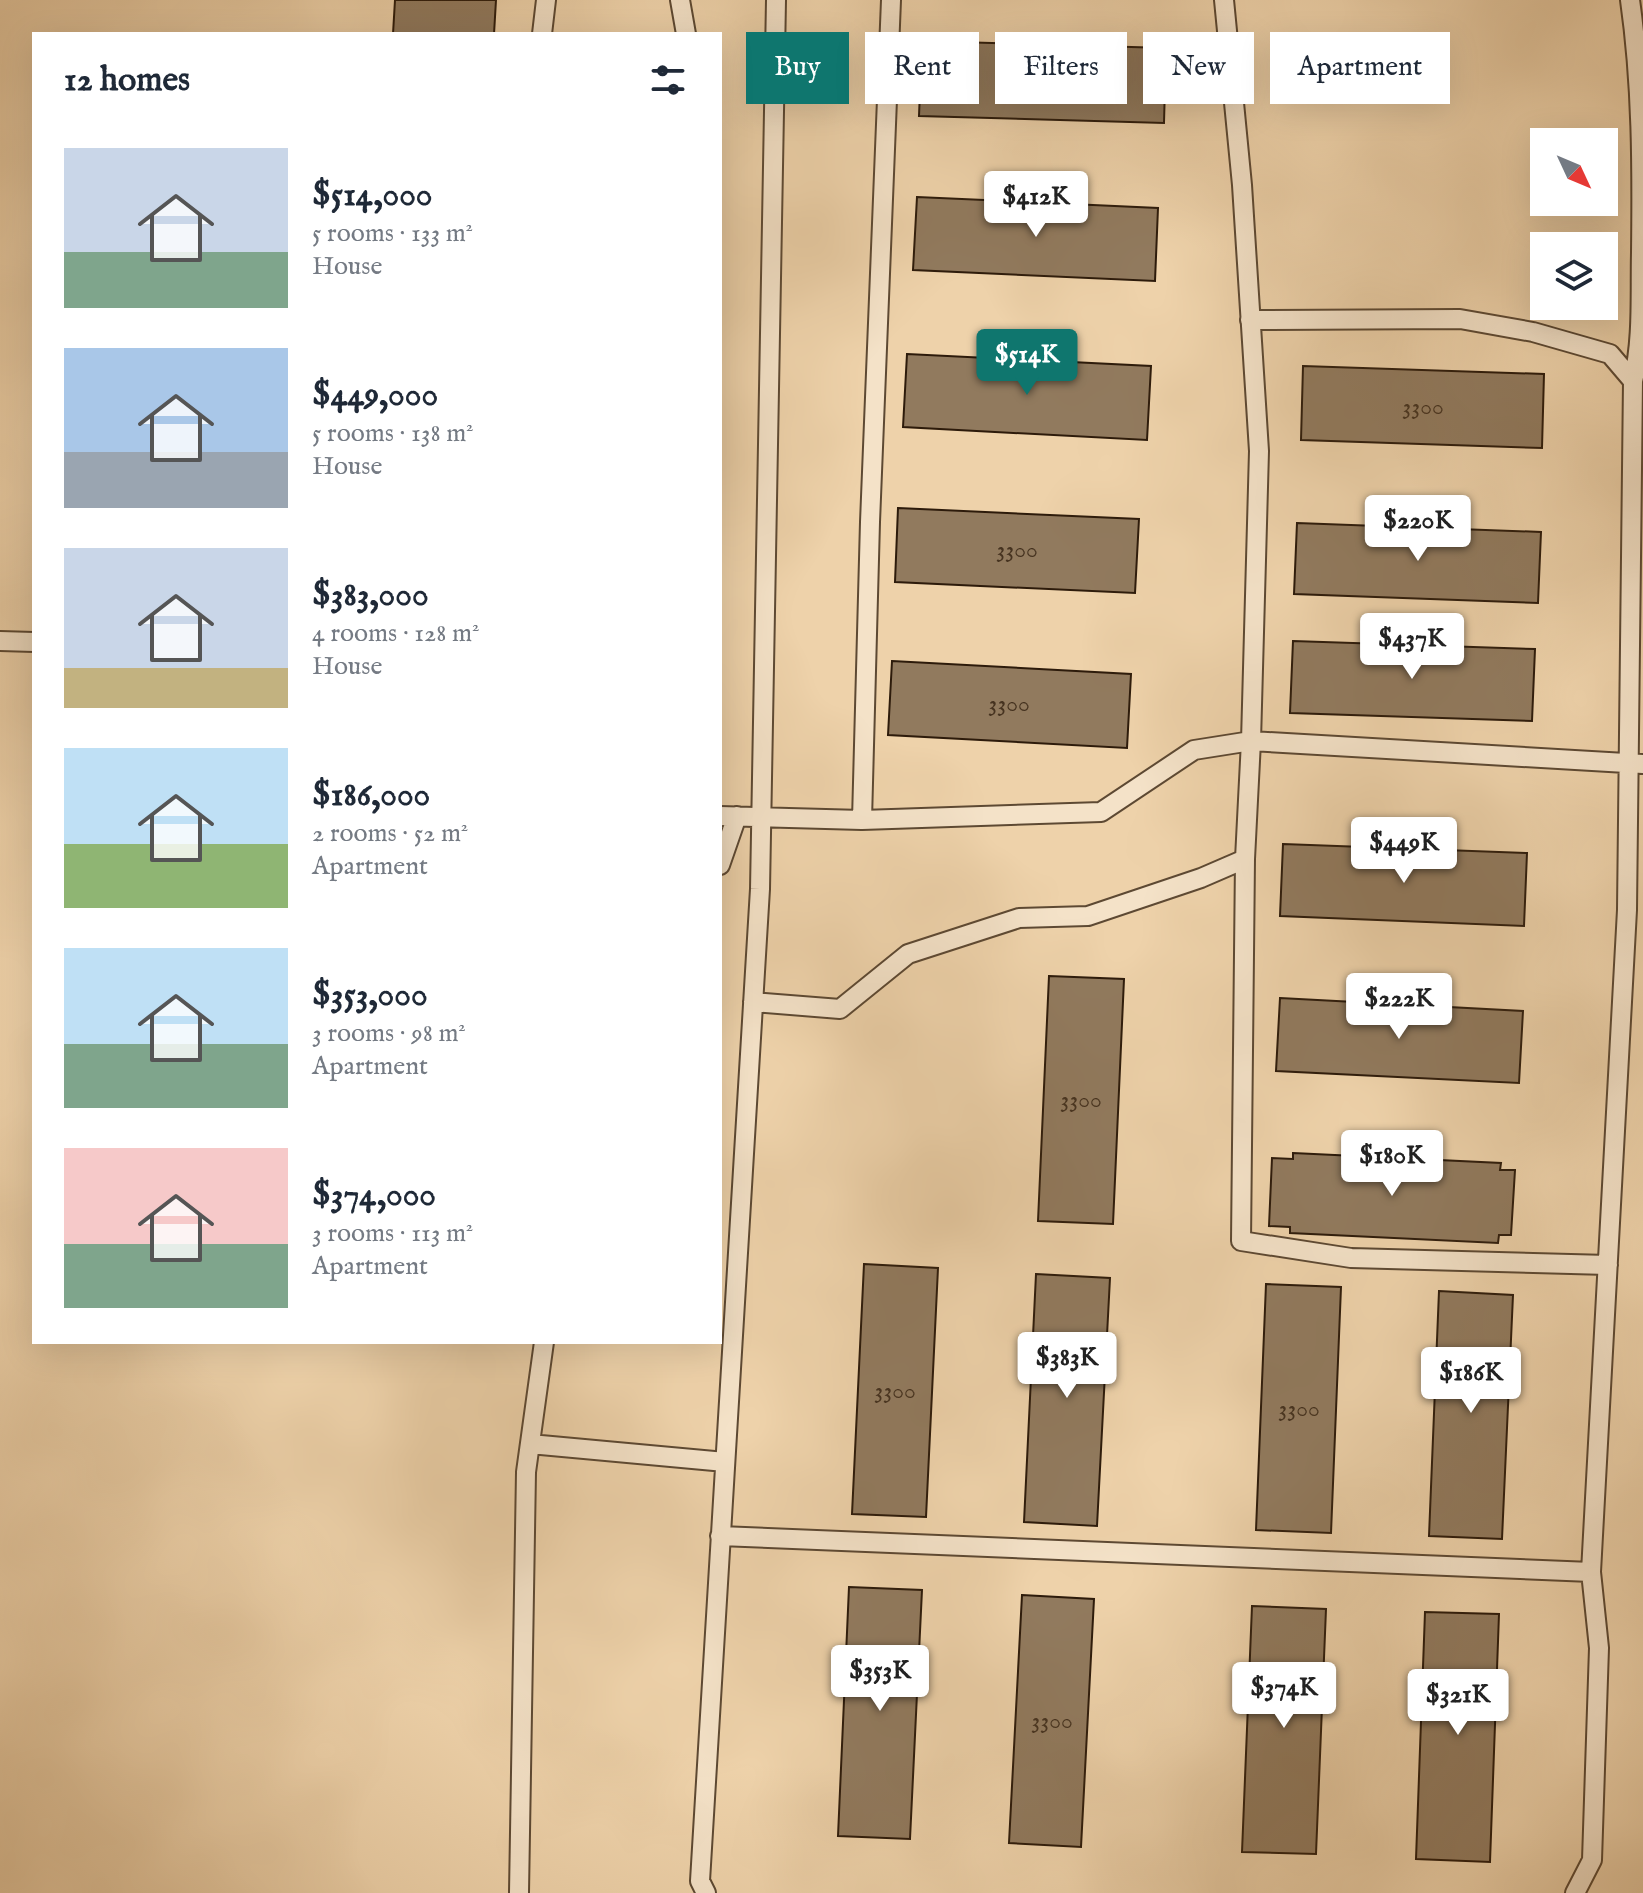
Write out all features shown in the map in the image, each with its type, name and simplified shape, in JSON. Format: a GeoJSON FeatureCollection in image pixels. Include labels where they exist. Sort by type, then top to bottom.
{"type":"FeatureCollection","features":[{"type":"Feature","properties":{"kind":"lane"},"geometry":{"type":"LineString","coordinates":[[542,32],[546,0]]}},
{"type":"Feature","properties":{"kind":"lane"},"geometry":{"type":"LineString","coordinates":[[680,0],[686,32]]}},
{"type":"Feature","properties":{"kind":"lane"},"geometry":{"type":"LineString","coordinates":[[706,1893],[700,1881],[753,1002],[761,817],[776,0]]}},
{"type":"Feature","properties":{"kind":"lane"},"geometry":{"type":"LineString","coordinates":[[862,820],[870,522],[891,0]]}},
{"type":"Feature","properties":{"kind":"lane"},"geometry":{"type":"LineString","coordinates":[[1224,0],[1242,185],[1259,451],[1245,859],[1241,1241],[1351,1258],[1608,1265]]}},
{"type":"Feature","properties":{"kind":"lane"},"geometry":{"type":"LineString","coordinates":[[1575,1893],[1592,1860],[1599,1648],[1591,1572],[1636,764],[1633,381],[1640,351],[1642,164],[1641,103],[1630,0]]}},
{"type":"Feature","properties":{"kind":"lane"},"geometry":{"type":"LineString","coordinates":[[1250,320],[1460,319],[1533,332],[1610,354],[1633,381]]}},
{"type":"Feature","properties":{"kind":"lane"},"geometry":{"type":"LineString","coordinates":[[0,641],[32,642]]}},
{"type":"Feature","properties":{"kind":"lane"},"geometry":{"type":"LineString","coordinates":[[722,853],[728,816],[862,820],[1101,812],[1194,750],[1251,741],[1636,764]]}},
{"type":"Feature","properties":{"kind":"lane"},"geometry":{"type":"LineString","coordinates":[[753,1002],[840,1009],[908,954],[1019,918],[1088,916],[1201,878],[1245,859]]}},
{"type":"Feature","properties":{"kind":"lane"},"geometry":{"type":"LineString","coordinates":[[519,1893],[526,1472],[544,1344]]}},
{"type":"Feature","properties":{"kind":"lane"},"geometry":{"type":"LineString","coordinates":[[530,1444],[725,1462]]}},
{"type":"Feature","properties":{"kind":"lane"},"geometry":{"type":"LineString","coordinates":[[720,1536],[1591,1572]]}},
{"type":"Feature","properties":{"kind":"building"},"geometry":{"type":"Polygon","coordinates":[[[395,0],[496,0],[494,32],[393,32],[395,0]]]}},
{"type":"Feature","properties":{"kind":"building"},"geometry":{"type":"Polygon","coordinates":[[[979,43],[995,43],[995,104],[1127,104],[1127,47],[1143,47],[1143,104],[1165,104],[1164,123],[919,116],[919,104],[979,104],[979,43]]]}},
{"type":"Feature","properties":{"kind":"building"},"geometry":{"type":"Polygon","coordinates":[[[917,197],[1158,208],[1155,281],[913,270],[917,197]]]}},
{"type":"Feature","properties":{"kind":"building"},"geometry":{"type":"Polygon","coordinates":[[[907,354],[1151,366],[1147,440],[903,427],[907,354]]]}},
{"type":"Feature","properties":{"kind":"building"},"geometry":{"type":"Polygon","coordinates":[[[1303,366],[1544,374],[1542,448],[1301,440],[1303,366]]]}},
{"type":"Feature","properties":{"kind":"building"},"geometry":{"type":"Polygon","coordinates":[[[898,508],[1139,519],[1135,593],[895,582],[898,508]]]}},
{"type":"Feature","properties":{"kind":"building"},"geometry":{"type":"Polygon","coordinates":[[[1297,523],[1541,532],[1538,603],[1294,594],[1297,523]]]}},
{"type":"Feature","properties":{"kind":"building"},"geometry":{"type":"Polygon","coordinates":[[[1293,641],[1535,649],[1532,721],[1290,713],[1293,641]]]}},
{"type":"Feature","properties":{"kind":"building"},"geometry":{"type":"Polygon","coordinates":[[[892,661],[1131,674],[1127,748],[888,735],[892,661]]]}},
{"type":"Feature","properties":{"kind":"building"},"geometry":{"type":"Polygon","coordinates":[[[1283,844],[1527,853],[1524,926],[1280,916],[1283,844]]]}},
{"type":"Feature","properties":{"kind":"building"},"geometry":{"type":"Polygon","coordinates":[[[1049,976],[1124,979],[1113,1224],[1038,1221],[1049,976]]]}},
{"type":"Feature","properties":{"kind":"building"},"geometry":{"type":"Polygon","coordinates":[[[1280,998],[1523,1011],[1519,1083],[1276,1071],[1280,998]]]}},
{"type":"Feature","properties":{"kind":"building"},"geometry":{"type":"Polygon","coordinates":[[[1293,1153],[1501,1163],[1500,1170],[1515,1170],[1511,1235],[1499,1235],[1498,1243],[1290,1233],[1290,1227],[1269,1226],[1272,1158],[1293,1159],[1293,1153]]]}},
{"type":"Feature","properties":{"kind":"building"},"geometry":{"type":"Polygon","coordinates":[[[864,1264],[938,1268],[926,1517],[852,1514],[864,1264]]]}},
{"type":"Feature","properties":{"kind":"building"},"geometry":{"type":"Polygon","coordinates":[[[1036,1274],[1110,1278],[1097,1526],[1024,1522],[1036,1274]]]}},
{"type":"Feature","properties":{"kind":"building"},"geometry":{"type":"Polygon","coordinates":[[[1266,1284],[1341,1287],[1331,1533],[1256,1530],[1266,1284]]]}},
{"type":"Feature","properties":{"kind":"building"},"geometry":{"type":"Polygon","coordinates":[[[1439,1291],[1513,1295],[1502,1539],[1429,1536],[1439,1291]]]}},
{"type":"Feature","properties":{"kind":"building"},"geometry":{"type":"Polygon","coordinates":[[[849,1587],[922,1590],[910,1839],[838,1836],[849,1587]]]}},
{"type":"Feature","properties":{"kind":"building"},"geometry":{"type":"Polygon","coordinates":[[[1022,1595],[1094,1599],[1081,1847],[1009,1843],[1022,1595]]]}},
{"type":"Feature","properties":{"kind":"building"},"geometry":{"type":"Polygon","coordinates":[[[1252,1606],[1326,1609],[1316,1854],[1242,1852],[1252,1606]]]}},
{"type":"Feature","properties":{"kind":"building"},"geometry":{"type":"Polygon","coordinates":[[[1425,1612],[1499,1614],[1490,1862],[1416,1859],[1425,1612]]]}}]}
